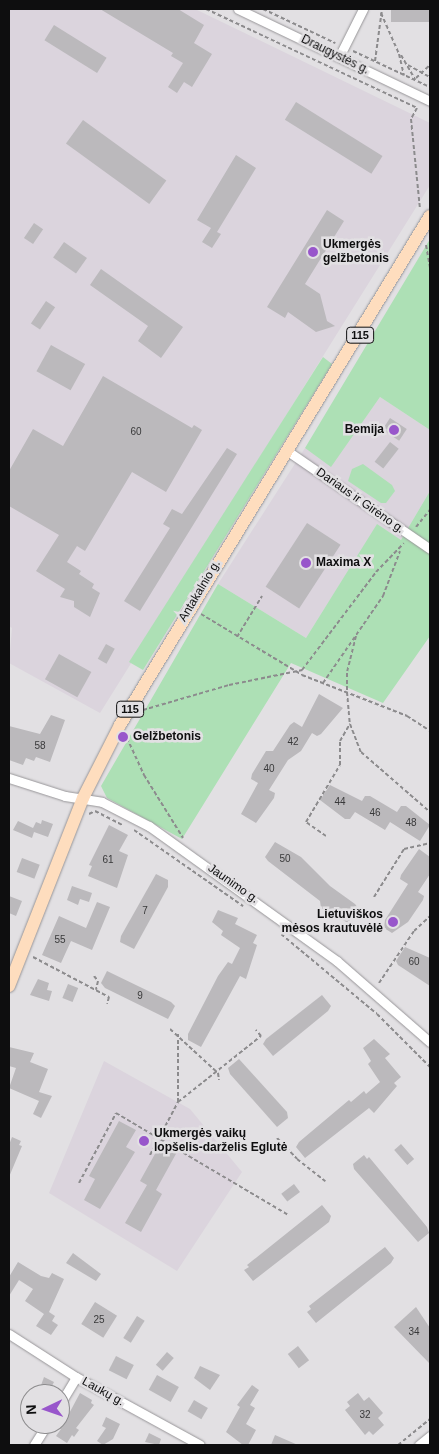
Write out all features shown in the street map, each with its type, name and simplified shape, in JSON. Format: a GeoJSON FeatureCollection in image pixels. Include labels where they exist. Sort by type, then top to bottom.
{"type":"FeatureCollection","features":[{"type":"Feature","properties":{"kind":"main road","name":"Antakalnio g."},"geometry":{"type":"LineString","coordinates":[[9,986],[83,798],[123,720],[289,452],[430,216]]}},
{"type":"Feature","properties":{"kind":"street","name":"Draugystės g."},"geometry":{"type":"LineString","coordinates":[[238,9],[426,100]]}},
{"type":"Feature","properties":{"kind":"street"},"geometry":{"type":"LineString","coordinates":[[339,57],[363,9]]}},
{"type":"Feature","properties":{"kind":"street","name":"Dariaus ir Girėno g."},"geometry":{"type":"LineString","coordinates":[[289,452],[430,549]]}},
{"type":"Feature","properties":{"kind":"street","name":"Jaunimo g."},"geometry":{"type":"LineString","coordinates":[[9,778],[126,812],[194,857],[314,943],[430,1042]]}},
{"type":"Feature","properties":{"kind":"street","name":"Laukų g."},"geometry":{"type":"LineString","coordinates":[[9,1334],[76,1377],[200,1445]]}},
{"type":"Feature","properties":{"kind":"street"},"geometry":{"type":"LineString","coordinates":[[70,1387],[76,1377]]}},
{"type":"Feature","properties":{"kind":"street"},"geometry":{"type":"LineString","coordinates":[[34,1445],[41,1434]]}},
{"type":"Feature","properties":{"kind":"street"},"geometry":{"type":"LineString","coordinates":[[419,1445],[430,1436]]}},
{"type":"Feature","properties":{"kind":"path"},"geometry":{"type":"LineString","coordinates":[[206,9],[417,108]]}},
{"type":"Feature","properties":{"kind":"path"},"geometry":{"type":"LineString","coordinates":[[375,62],[382,9]]}},
{"type":"Feature","properties":{"kind":"path"},"geometry":{"type":"LineString","coordinates":[[381,13],[399,54],[404,75]]}},
{"type":"Feature","properties":{"kind":"path"},"geometry":{"type":"LineString","coordinates":[[399,54],[414,79],[430,65]]}},
{"type":"Feature","properties":{"kind":"path"},"geometry":{"type":"LineString","coordinates":[[406,64],[430,77]]}},
{"type":"Feature","properties":{"kind":"path"},"geometry":{"type":"LineString","coordinates":[[426,100],[417,108],[411,119],[430,268]]}},
{"type":"Feature","properties":{"kind":"path"},"geometry":{"type":"LineString","coordinates":[[410,535],[430,510]]}},
{"type":"Feature","properties":{"kind":"path"},"geometry":{"type":"LineString","coordinates":[[194,857],[144,775],[123,720],[229,685],[296,671],[308,664],[376,572],[400,548],[383,596],[323,683]]}},
{"type":"Feature","properties":{"kind":"path"},"geometry":{"type":"LineString","coordinates":[[237,637],[262,596]]}},
{"type":"Feature","properties":{"kind":"path"},"geometry":{"type":"LineString","coordinates":[[192,606],[237,637],[296,671],[406,716],[430,731]]}},
{"type":"Feature","properties":{"kind":"path"},"geometry":{"type":"LineString","coordinates":[[356,636],[346,692],[350,724],[361,752],[430,812]]}},
{"type":"Feature","properties":{"kind":"path"},"geometry":{"type":"LineString","coordinates":[[326,836],[306,822],[340,765],[340,741],[350,724]]}},
{"type":"Feature","properties":{"kind":"path"},"geometry":{"type":"LineString","coordinates":[[76,817],[84,821],[95,811],[134,830],[246,908]]}},
{"type":"Feature","properties":{"kind":"path"},"geometry":{"type":"LineString","coordinates":[[374,897],[404,849],[430,843]]}},
{"type":"Feature","properties":{"kind":"path"},"geometry":{"type":"LineString","coordinates":[[372,992],[414,932],[430,916]]}},
{"type":"Feature","properties":{"kind":"path"},"geometry":{"type":"LineString","coordinates":[[277,930],[377,1014],[430,1067]]}},
{"type":"Feature","properties":{"kind":"path"},"geometry":{"type":"LineString","coordinates":[[22,952],[109,997],[107,1004]]}},
{"type":"Feature","properties":{"kind":"path"},"geometry":{"type":"LineString","coordinates":[[94,976],[98,981],[96,990]]}},
{"type":"Feature","properties":{"kind":"path"},"geometry":{"type":"LineString","coordinates":[[170,1030],[178,1034],[218,1072],[219,1080]]}},
{"type":"Feature","properties":{"kind":"path"},"geometry":{"type":"LineString","coordinates":[[150,1155],[178,1102],[261,1036],[256,1030]]}},
{"type":"Feature","properties":{"kind":"path"},"geometry":{"type":"LineString","coordinates":[[178,1034],[178,1102]]}},
{"type":"Feature","properties":{"kind":"path"},"geometry":{"type":"LineString","coordinates":[[79,1183],[116,1113],[287,1214]]}},
{"type":"Feature","properties":{"kind":"path"},"geometry":{"type":"LineString","coordinates":[[277,1138],[297,1159],[326,1180]]}},
{"type":"Feature","properties":{"kind":"path"},"geometry":{"type":"LineString","coordinates":[[398,1445],[430,1419]]}},
{"type":"Feature","properties":{"kind":"shaded area"},"geometry":{"type":"Polygon","coordinates":[[[9,9],[195,9],[430,123],[430,185],[100,713],[9,663],[12,628],[9,626],[9,9]]]}},
{"type":"Feature","properties":{"kind":"shaded area"},"geometry":{"type":"Polygon","coordinates":[[[380,397],[430,430],[430,491],[401,540],[377,525],[306,638],[218,584],[305,448],[331,466],[380,397]]]}},
{"type":"Feature","properties":{"kind":"shaded area","name":"Ukmergės vaikų lopšelis-darželis Eglutė"},"geometry":{"type":"Polygon","coordinates":[[[104,1061],[190,1109],[242,1172],[177,1271],[49,1193],[104,1061]]]}},
{"type":"Feature","properties":{"kind":"green space"},"geometry":{"type":"Polygon","coordinates":[[[430,239],[430,430],[380,397],[331,467],[305,448],[430,239]]]}},
{"type":"Feature","properties":{"kind":"green space"},"geometry":{"type":"Polygon","coordinates":[[[323,357],[332,364],[143,670],[129,662],[323,357]]]}},
{"type":"Feature","properties":{"kind":"green space"},"geometry":{"type":"Polygon","coordinates":[[[363,464],[392,485],[395,491],[386,503],[381,503],[348,481],[352,469],[363,464]]]}},
{"type":"Feature","properties":{"kind":"green space"},"geometry":{"type":"Polygon","coordinates":[[[430,491],[430,636],[383,703],[291,663],[182,839],[107,798],[101,786],[218,584],[306,638],[377,524],[401,540],[430,491]]]}},
{"type":"Feature","properties":{"kind":"building"},"geometry":{"type":"Polygon","coordinates":[[[100,9],[178,9],[204,25],[194,43],[212,54],[192,87],[184,82],[177,93],[168,87],[183,63],[171,56],[173,53],[100,9]]]}},
{"type":"Feature","properties":{"kind":"building"},"geometry":{"type":"Polygon","coordinates":[[[391,9],[430,9],[430,22],[391,22],[391,9]]]}},
{"type":"Feature","properties":{"kind":"building"},"geometry":{"type":"Polygon","coordinates":[[[54,25],[107,58],[97,73],[44,40],[54,25]]]}},
{"type":"Feature","properties":{"kind":"building"},"geometry":{"type":"Polygon","coordinates":[[[296,102],[383,156],[371,174],[285,120],[296,102]]]}},
{"type":"Feature","properties":{"kind":"building"},"geometry":{"type":"Polygon","coordinates":[[[83,120],[166,181],[149,204],[66,143],[83,120]]]}},
{"type":"Feature","properties":{"kind":"building"},"geometry":{"type":"Polygon","coordinates":[[[236,155],[256,168],[217,232],[221,234],[212,248],[202,242],[211,228],[197,220],[236,155]]]}},
{"type":"Feature","properties":{"kind":"building","name":"Ukmergės gelžbetonis"},"geometry":{"type":"Polygon","coordinates":[[[327,210],[344,221],[305,284],[320,294],[327,321],[335,326],[316,332],[288,312],[285,318],[267,307],[327,210]]]}},
{"type":"Feature","properties":{"kind":"building"},"geometry":{"type":"Polygon","coordinates":[[[34,223],[43,229],[33,244],[24,238],[34,223]]]}},
{"type":"Feature","properties":{"kind":"building"},"geometry":{"type":"Polygon","coordinates":[[[64,242],[87,258],[76,274],[53,258],[64,242]]]}},
{"type":"Feature","properties":{"kind":"building"},"geometry":{"type":"Polygon","coordinates":[[[101,269],[183,327],[161,358],[138,341],[148,326],[90,285],[101,269]]]}},
{"type":"Feature","properties":{"kind":"building"},"geometry":{"type":"Polygon","coordinates":[[[46,301],[55,307],[40,330],[31,323],[46,301]]]}},
{"type":"Feature","properties":{"kind":"building"},"geometry":{"type":"Polygon","coordinates":[[[51,345],[85,364],[71,390],[36,371],[51,345]]]}},
{"type":"Feature","properties":{"kind":"building"},"geometry":{"type":"Polygon","coordinates":[[[103,376],[192,428],[194,425],[202,430],[166,492],[132,472],[85,551],[77,546],[67,562],[81,571],[79,574],[94,584],[92,588],[100,593],[90,617],[74,607],[74,601],[60,597],[65,589],[36,571],[59,535],[9,506],[9,471],[33,429],[63,446],[103,376]]]}},
{"type":"Feature","properties":{"kind":"building","name":"Bemija"},"geometry":{"type":"Polygon","coordinates":[[[390,418],[407,429],[399,441],[382,430],[390,418]]]}},
{"type":"Feature","properties":{"kind":"building"},"geometry":{"type":"Polygon","coordinates":[[[390,442],[399,449],[383,468],[375,462],[390,442]]]}},
{"type":"Feature","properties":{"kind":"building"},"geometry":{"type":"Polygon","coordinates":[[[227,448],[237,454],[140,611],[124,601],[170,528],[163,524],[172,509],[182,514],[227,448]]]}},
{"type":"Feature","properties":{"kind":"building","name":"Maxima X"},"geometry":{"type":"Polygon","coordinates":[[[307,523],[341,545],[299,609],[266,587],[307,523]]]}},
{"type":"Feature","properties":{"kind":"building"},"geometry":{"type":"Polygon","coordinates":[[[106,644],[115,649],[107,664],[98,659],[106,644]]]}},
{"type":"Feature","properties":{"kind":"building"},"geometry":{"type":"Polygon","coordinates":[[[59,654],[91,672],[77,697],[45,679],[59,654]]]}},
{"type":"Feature","properties":{"kind":"building"},"geometry":{"type":"Polygon","coordinates":[[[319,694],[343,708],[321,734],[317,736],[312,733],[301,751],[288,760],[269,790],[275,793],[274,798],[256,823],[241,814],[258,783],[251,779],[252,774],[266,751],[273,751],[290,725],[294,722],[302,727],[319,694]]]}},
{"type":"Feature","properties":{"kind":"building"},"geometry":{"type":"Polygon","coordinates":[[[51,715],[65,720],[50,762],[36,757],[34,761],[26,758],[23,765],[9,760],[9,726],[40,734],[51,715]]]}},
{"type":"Feature","properties":{"kind":"building"},"geometry":{"type":"Polygon","coordinates":[[[330,785],[362,801],[365,796],[370,796],[397,812],[401,806],[406,806],[430,825],[420,841],[390,822],[385,830],[355,812],[350,819],[345,819],[320,800],[330,785]]]}},
{"type":"Feature","properties":{"kind":"building"},"geometry":{"type":"Polygon","coordinates":[[[42,820],[53,824],[48,837],[34,832],[32,838],[13,830],[18,821],[33,828],[36,822],[41,824],[42,820]]]}},
{"type":"Feature","properties":{"kind":"building"},"geometry":{"type":"Polygon","coordinates":[[[109,825],[128,835],[119,851],[128,855],[117,888],[88,876],[92,866],[89,865],[109,825]]]}},
{"type":"Feature","properties":{"kind":"building"},"geometry":{"type":"Polygon","coordinates":[[[275,842],[301,857],[330,886],[355,904],[358,908],[348,923],[321,908],[320,901],[268,861],[265,857],[275,842]]]}},
{"type":"Feature","properties":{"kind":"building"},"geometry":{"type":"Polygon","coordinates":[[[419,849],[430,857],[430,874],[418,892],[424,896],[423,900],[408,922],[392,933],[384,928],[385,920],[408,884],[400,879],[401,875],[419,849]]]}},
{"type":"Feature","properties":{"kind":"building"},"geometry":{"type":"Polygon","coordinates":[[[22,858],[40,865],[34,879],[17,872],[22,858]]]}},
{"type":"Feature","properties":{"kind":"building"},"geometry":{"type":"Polygon","coordinates":[[[156,874],[168,880],[168,887],[134,949],[120,942],[121,936],[156,874]]]}},
{"type":"Feature","properties":{"kind":"building"},"geometry":{"type":"Polygon","coordinates":[[[72,886],[92,893],[89,902],[80,899],[78,905],[67,900],[72,886]]]}},
{"type":"Feature","properties":{"kind":"building"},"geometry":{"type":"Polygon","coordinates":[[[9,896],[22,901],[16,916],[9,913],[9,896]]]}},
{"type":"Feature","properties":{"kind":"building"},"geometry":{"type":"Polygon","coordinates":[[[97,902],[110,907],[92,950],[71,941],[61,963],[42,955],[59,916],[86,928],[97,902]]]}},
{"type":"Feature","properties":{"kind":"building"},"geometry":{"type":"Polygon","coordinates":[[[218,910],[238,918],[235,924],[257,935],[253,943],[257,945],[246,979],[240,976],[201,1047],[188,1040],[188,1034],[218,976],[228,962],[232,964],[240,948],[221,935],[223,931],[212,922],[218,910]]]}},
{"type":"Feature","properties":{"kind":"building"},"geometry":{"type":"Polygon","coordinates":[[[405,947],[430,958],[430,986],[398,965],[396,961],[405,947]]]}},
{"type":"Feature","properties":{"kind":"building"},"geometry":{"type":"Polygon","coordinates":[[[107,971],[171,1002],[175,1006],[168,1019],[105,988],[101,983],[107,971]]]}},
{"type":"Feature","properties":{"kind":"building"},"geometry":{"type":"Polygon","coordinates":[[[38,979],[49,983],[47,990],[52,991],[49,1001],[30,995],[38,979]]]}},
{"type":"Feature","properties":{"kind":"building"},"geometry":{"type":"Polygon","coordinates":[[[68,984],[78,988],[73,1002],[62,998],[68,984]]]}},
{"type":"Feature","properties":{"kind":"building"},"geometry":{"type":"Polygon","coordinates":[[[322,995],[331,1006],[328,1011],[273,1056],[263,1044],[266,1039],[322,995]]]}},
{"type":"Feature","properties":{"kind":"building"},"geometry":{"type":"Polygon","coordinates":[[[374,1039],[390,1054],[385,1058],[401,1077],[394,1083],[397,1086],[374,1113],[369,1108],[305,1158],[296,1147],[299,1142],[349,1100],[351,1102],[364,1091],[366,1094],[380,1082],[368,1064],[371,1061],[363,1048],[374,1039]]]}},
{"type":"Feature","properties":{"kind":"building"},"geometry":{"type":"Polygon","coordinates":[[[9,1047],[34,1053],[30,1062],[48,1069],[39,1092],[52,1096],[41,1118],[33,1114],[39,1101],[9,1088],[16,1068],[9,1066],[9,1047]]]}},
{"type":"Feature","properties":{"kind":"building"},"geometry":{"type":"Polygon","coordinates":[[[239,1059],[287,1112],[288,1118],[277,1127],[230,1074],[228,1068],[239,1059]]]}},
{"type":"Feature","properties":{"kind":"building"},"geometry":{"type":"Polygon","coordinates":[[[119,1121],[136,1130],[126,1147],[135,1152],[100,1209],[84,1200],[95,1179],[89,1176],[119,1121]]]}},
{"type":"Feature","properties":{"kind":"building"},"geometry":{"type":"Polygon","coordinates":[[[12,1137],[21,1141],[19,1145],[22,1146],[9,1177],[9,1145],[12,1137]]]}},
{"type":"Feature","properties":{"kind":"building"},"geometry":{"type":"Polygon","coordinates":[[[161,1143],[177,1152],[156,1190],[162,1194],[141,1232],[125,1223],[147,1185],[140,1181],[161,1143]]]}},
{"type":"Feature","properties":{"kind":"building"},"geometry":{"type":"Polygon","coordinates":[[[401,1144],[414,1159],[407,1165],[394,1150],[401,1144]]]}},
{"type":"Feature","properties":{"kind":"building"},"geometry":{"type":"Polygon","coordinates":[[[364,1155],[367,1159],[369,1157],[427,1227],[429,1233],[418,1242],[354,1169],[353,1164],[364,1155]]]}},
{"type":"Feature","properties":{"kind":"building"},"geometry":{"type":"Polygon","coordinates":[[[294,1184],[300,1192],[287,1202],[281,1194],[294,1184]]]}},
{"type":"Feature","properties":{"kind":"building"},"geometry":{"type":"Polygon","coordinates":[[[322,1205],[331,1216],[329,1222],[253,1281],[244,1270],[249,1267],[247,1265],[322,1205]]]}},
{"type":"Feature","properties":{"kind":"building"},"geometry":{"type":"Polygon","coordinates":[[[385,1247],[394,1258],[391,1263],[316,1323],[307,1312],[311,1309],[309,1306],[385,1247]]]}},
{"type":"Feature","properties":{"kind":"building"},"geometry":{"type":"Polygon","coordinates":[[[73,1253],[101,1274],[96,1281],[66,1263],[73,1253]]]}},
{"type":"Feature","properties":{"kind":"building"},"geometry":{"type":"Polygon","coordinates":[[[18,1262],[41,1276],[49,1278],[52,1273],[64,1279],[49,1312],[55,1316],[52,1321],[58,1325],[51,1335],[36,1326],[44,1314],[25,1301],[33,1289],[19,1280],[9,1296],[9,1277],[18,1262]]]}},
{"type":"Feature","properties":{"kind":"building"},"geometry":{"type":"Polygon","coordinates":[[[95,1302],[117,1316],[103,1338],[81,1324],[95,1302]]]}},
{"type":"Feature","properties":{"kind":"building"},"geometry":{"type":"Polygon","coordinates":[[[416,1307],[430,1328],[430,1364],[394,1327],[416,1307]]]}},
{"type":"Feature","properties":{"kind":"building"},"geometry":{"type":"Polygon","coordinates":[[[137,1316],[145,1321],[131,1343],[123,1338],[137,1316]]]}},
{"type":"Feature","properties":{"kind":"building"},"geometry":{"type":"Polygon","coordinates":[[[298,1346],[309,1360],[299,1368],[288,1354],[298,1346]]]}},
{"type":"Feature","properties":{"kind":"building"},"geometry":{"type":"Polygon","coordinates":[[[167,1352],[174,1358],[163,1371],[156,1365],[167,1352]]]}},
{"type":"Feature","properties":{"kind":"building"},"geometry":{"type":"Polygon","coordinates":[[[116,1356],[134,1365],[127,1379],[109,1370],[116,1356]]]}},
{"type":"Feature","properties":{"kind":"building"},"geometry":{"type":"Polygon","coordinates":[[[200,1366],[220,1375],[210,1390],[194,1378],[200,1366]]]}},
{"type":"Feature","properties":{"kind":"building"},"geometry":{"type":"Polygon","coordinates":[[[157,1375],[179,1387],[171,1402],[149,1390],[157,1375]]]}},
{"type":"Feature","properties":{"kind":"building"},"geometry":{"type":"Polygon","coordinates":[[[44,1377],[54,1382],[53,1384],[42,1384],[44,1377]]]}},
{"type":"Feature","properties":{"kind":"building"},"geometry":{"type":"Polygon","coordinates":[[[252,1385],[259,1390],[250,1405],[255,1408],[246,1424],[256,1430],[248,1445],[243,1445],[226,1432],[240,1407],[237,1405],[252,1385]]]}},
{"type":"Feature","properties":{"kind":"building"},"geometry":{"type":"Polygon","coordinates":[[[80,1393],[92,1400],[91,1403],[94,1405],[76,1428],[79,1430],[74,1437],[72,1435],[67,1443],[56,1436],[57,1434],[70,1434],[70,1412],[80,1393]]]}},
{"type":"Feature","properties":{"kind":"building"},"geometry":{"type":"Polygon","coordinates":[[[358,1393],[364,1401],[369,1397],[383,1413],[378,1418],[384,1425],[373,1435],[369,1431],[365,1435],[345,1410],[350,1406],[347,1402],[358,1393]]]}},
{"type":"Feature","properties":{"kind":"building"},"geometry":{"type":"Polygon","coordinates":[[[194,1400],[208,1408],[201,1419],[188,1411],[194,1400]]]}},
{"type":"Feature","properties":{"kind":"building"},"geometry":{"type":"Polygon","coordinates":[[[106,1417],[120,1424],[113,1439],[103,1445],[97,1441],[106,1428],[102,1426],[106,1417]]]}},
{"type":"Feature","properties":{"kind":"building"},"geometry":{"type":"Polygon","coordinates":[[[149,1433],[161,1439],[159,1445],[145,1442],[149,1433]]]}},
{"type":"Feature","properties":{"kind":"building"},"geometry":{"type":"Polygon","coordinates":[[[275,1435],[298,1445],[271,1445],[275,1435]]]}},
{"type":"Feature","properties":{"kind":"place","name":"Ukmergės gelžbetonis"},"geometry":{"type":"Point","coordinates":[313,252]}},
{"type":"Feature","properties":{"kind":"place","name":"Bemija"},"geometry":{"type":"Point","coordinates":[394,430]}},
{"type":"Feature","properties":{"kind":"place","name":"Maxima X"},"geometry":{"type":"Point","coordinates":[306,563]}},
{"type":"Feature","properties":{"kind":"place","name":"Gelžbetonis"},"geometry":{"type":"Point","coordinates":[123,737]}},
{"type":"Feature","properties":{"kind":"place","name":"Lietuviškos mėsos krautuvėlė"},"geometry":{"type":"Point","coordinates":[393,922]}},
{"type":"Feature","properties":{"kind":"place","name":"Ukmergės vaikų lopšelis-darželis Eglutė"},"geometry":{"type":"Point","coordinates":[144,1141]}}]}
